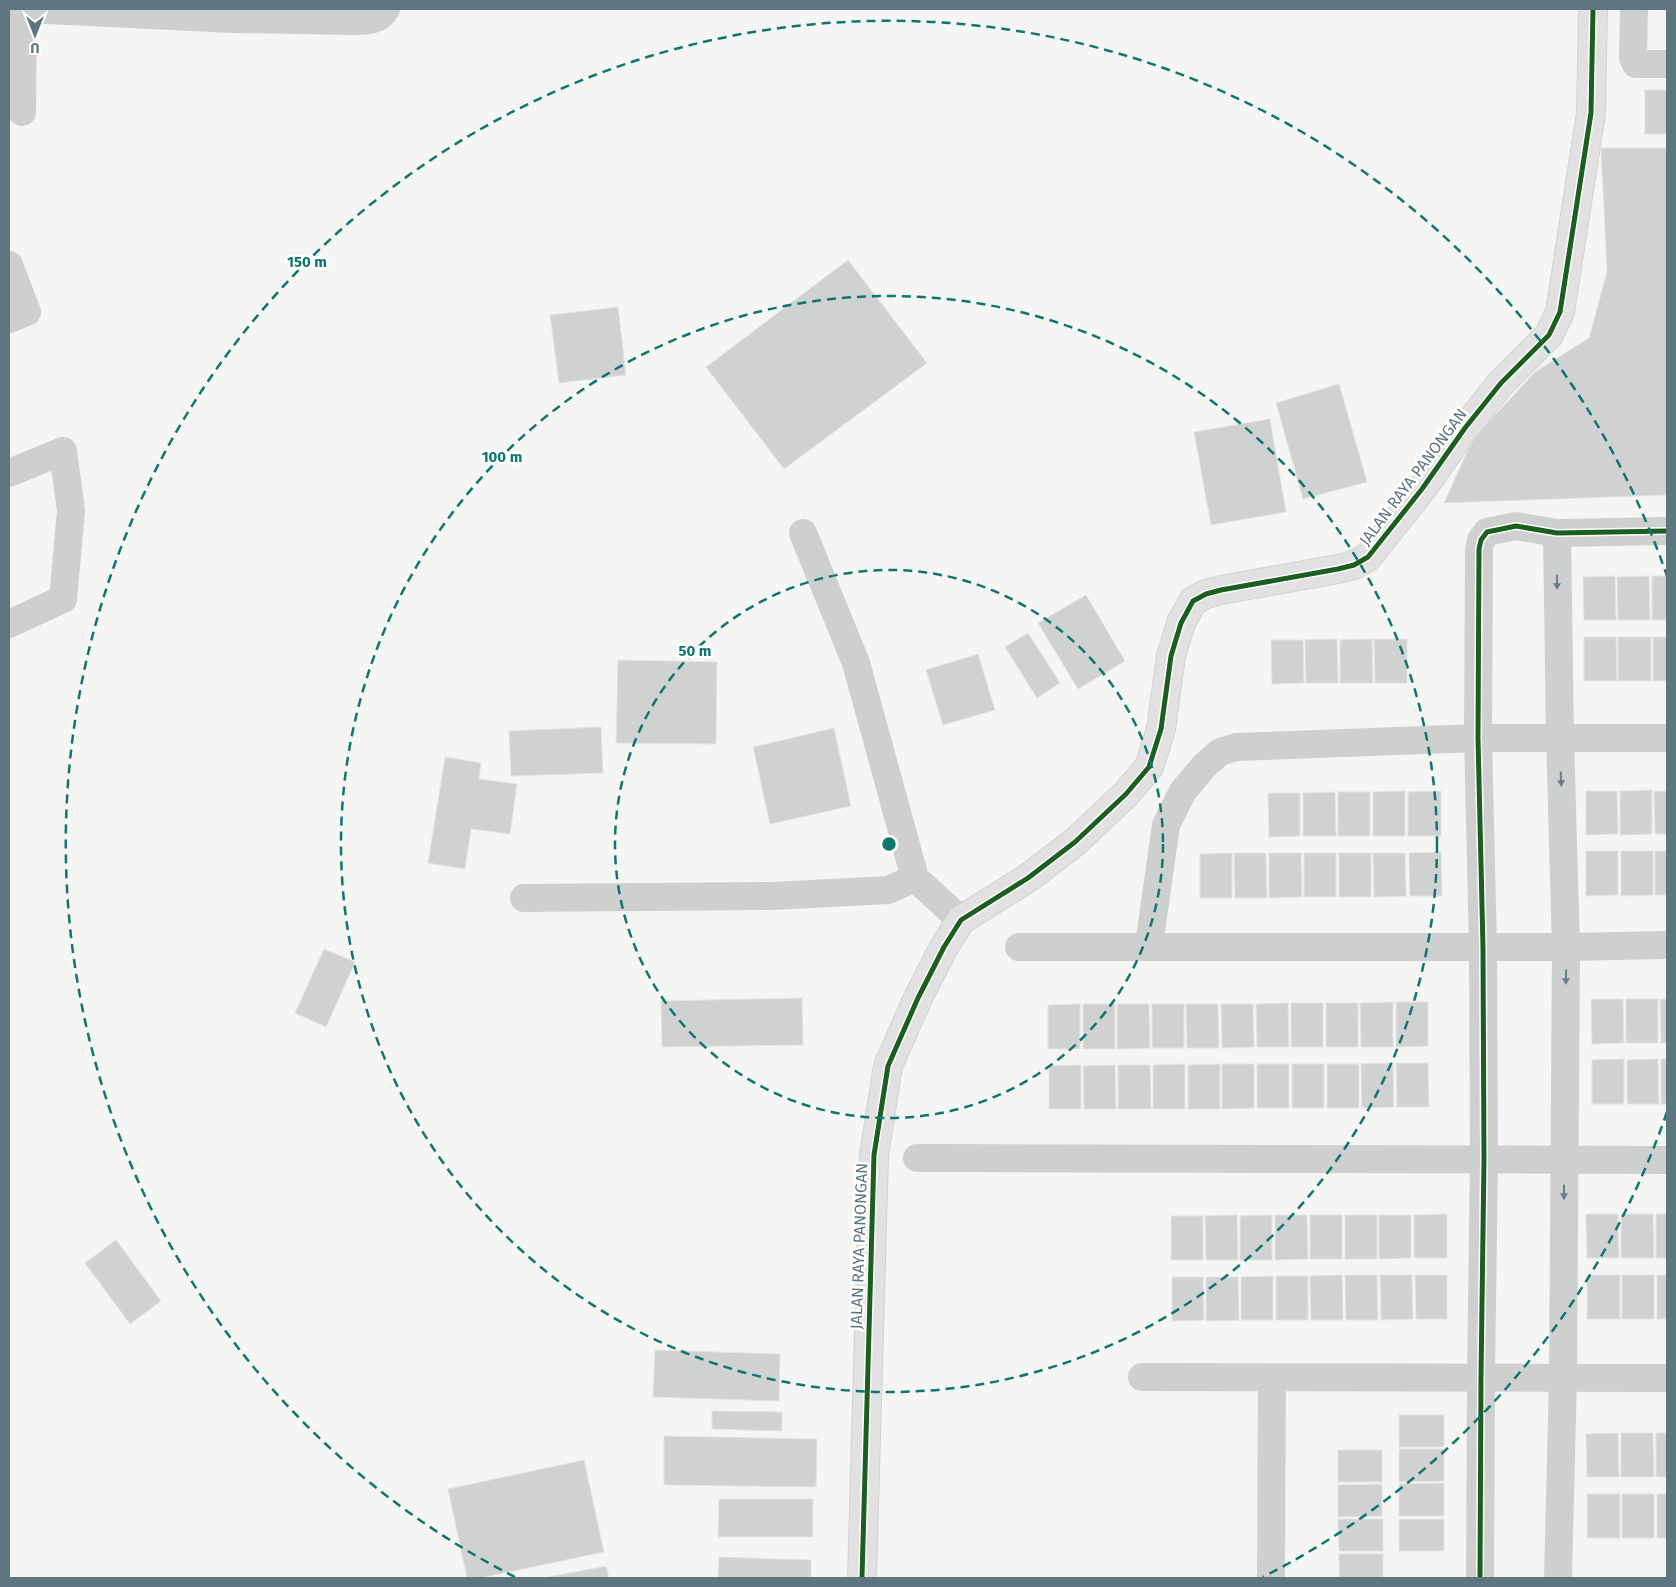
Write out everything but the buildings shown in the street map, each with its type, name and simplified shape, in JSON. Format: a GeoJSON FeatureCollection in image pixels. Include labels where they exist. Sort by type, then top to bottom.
{"type":"FeatureCollection","features":[{"type":"Feature","properties":{"kind":"street"},"geometry":{"type":"LineString","coordinates":[[22,112],[23,9]]}},
{"type":"Feature","properties":{"kind":"street"},"geometry":{"type":"LineString","coordinates":[[27,9],[232,14],[371,21],[384,13],[386,9]]}},
{"type":"Feature","properties":{"kind":"street","name":"JALAN RAYA PANONGAN"},"geometry":{"type":"LineString","coordinates":[[862,1578],[874,1155],[888,1066],[918,998],[944,947],[961,920],[1028,878],[1075,842],[1126,794],[1149,766],[1161,729],[1170,656],[1182,623],[1193,601],[1206,594],[1221,590],[1338,570],[1354,565],[1368,557],[1422,489],[1501,383],[1549,335],[1560,312],[1591,113],[1593,9]]}},
{"type":"Feature","properties":{"kind":"street"},"geometry":{"type":"LineString","coordinates":[[1634,9],[1633,58],[1636,64],[1667,64]]}},
{"type":"Feature","properties":{"kind":"street"},"geometry":{"type":"LineString","coordinates":[[9,265],[27,312],[9,319]]}},
{"type":"Feature","properties":{"kind":"street"},"geometry":{"type":"LineString","coordinates":[[9,473],[63,451],[71,511],[63,599],[9,624]]}},
{"type":"Feature","properties":{"kind":"street"},"geometry":{"type":"LineString","coordinates":[[1480,1578],[1484,1160],[1483,947],[1478,738],[1479,549],[1481,540],[1487,532],[1516,526],[1556,533],[1667,531]]}},
{"type":"Feature","properties":{"kind":"street"},"geometry":{"type":"LineString","coordinates":[[803,533],[856,664],[915,878],[961,920]]}},
{"type":"Feature","properties":{"kind":"street"},"geometry":{"type":"LineString","coordinates":[[1556,533],[1566,947],[1563,1378],[1558,1578]]}},
{"type":"Feature","properties":{"kind":"street"},"geometry":{"type":"LineString","coordinates":[[1149,946],[1166,825],[1183,791],[1204,765],[1220,752],[1236,746],[1478,738],[1667,738]]}},
{"type":"Feature","properties":{"kind":"street"},"geometry":{"type":"LineString","coordinates":[[524,898],[773,896],[888,890],[915,878]]}},
{"type":"Feature","properties":{"kind":"street"},"geometry":{"type":"LineString","coordinates":[[1019,947],[1566,947],[1667,945]]}},
{"type":"Feature","properties":{"kind":"street"},"geometry":{"type":"LineString","coordinates":[[917,1158],[1667,1160]]}},
{"type":"Feature","properties":{"kind":"street"},"geometry":{"type":"LineString","coordinates":[[1142,1377],[1667,1378]]}},
{"type":"Feature","properties":{"kind":"street"},"geometry":{"type":"LineString","coordinates":[[1271,1578],[1272,1378]]}},
{"type":"Feature","properties":{"kind":"cycle path"},"geometry":{"type":"LineString","coordinates":[[862,1578],[874,1155],[888,1066],[918,998],[944,947],[961,920],[1028,878],[1075,842],[1126,794],[1149,767],[1161,729],[1171,656],[1181,623],[1193,601],[1206,594],[1221,590],[1354,565],[1368,557],[1422,489],[1465,428],[1501,383],[1549,335],[1560,312],[1591,113],[1593,9]]}},
{"type":"Feature","properties":{"kind":"cycle path"},"geometry":{"type":"LineString","coordinates":[[1480,1578],[1484,1160],[1483,947],[1478,738],[1479,549],[1481,540],[1487,532],[1516,526],[1557,533],[1667,531]]}}]}
